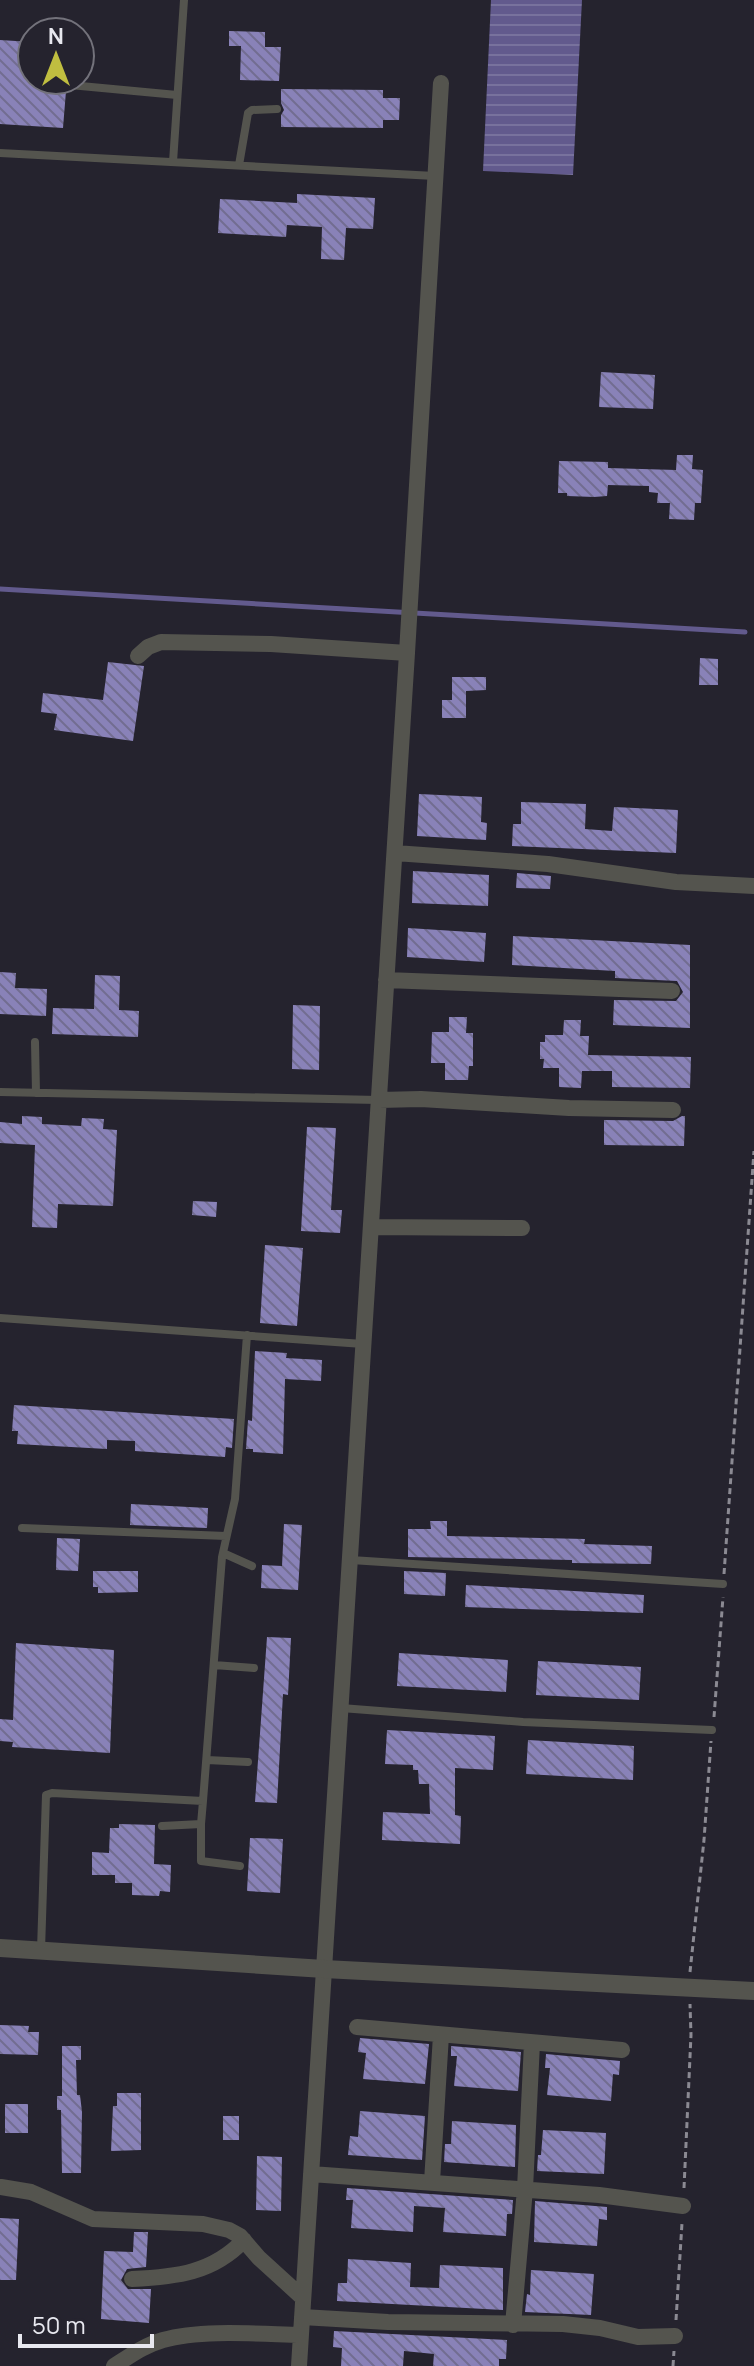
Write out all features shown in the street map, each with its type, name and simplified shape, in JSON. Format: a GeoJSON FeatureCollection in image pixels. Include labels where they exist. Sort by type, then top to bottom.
{"type":"FeatureCollection","features":[{"type":"Feature","properties":{"kind":"street"},"geometry":{"type":"LineString","coordinates":[[299,2366],[441,83]]}},
{"type":"Feature","properties":{"kind":"street"},"geometry":{"type":"LineString","coordinates":[[138,656],[148,647],[161,642],[271,644],[407,653]]}},
{"type":"Feature","properties":{"kind":"street"},"geometry":{"type":"LineString","coordinates":[[395,853],[548,864],[676,882],[754,886]]}},
{"type":"Feature","properties":{"kind":"street"},"geometry":{"type":"LineString","coordinates":[[386,980],[672,991]]}},
{"type":"Feature","properties":{"kind":"street"},"geometry":{"type":"LineString","coordinates":[[379,1100],[421,1099],[569,1108],[673,1110]]}},
{"type":"Feature","properties":{"kind":"street"},"geometry":{"type":"LineString","coordinates":[[371,1227],[522,1228]]}},
{"type":"Feature","properties":{"kind":"street"},"geometry":{"type":"LineString","coordinates":[[0,1948],[324,1969],[754,1991]]}},
{"type":"Feature","properties":{"kind":"street"},"geometry":{"type":"LineString","coordinates":[[357,2027],[622,2050]]}},
{"type":"Feature","properties":{"kind":"street"},"geometry":{"type":"LineString","coordinates":[[432,2182],[441,2035]]}},
{"type":"Feature","properties":{"kind":"street"},"geometry":{"type":"LineString","coordinates":[[513,2325],[525,2189],[532,2043]]}},
{"type":"Feature","properties":{"kind":"street"},"geometry":{"type":"LineString","coordinates":[[311,2174],[525,2189],[683,2206]]}},
{"type":"Feature","properties":{"kind":"street"},"geometry":{"type":"LineString","coordinates":[[1,2187],[31,2192],[93,2219],[211,2225],[233,2231],[303,2298]]}},
{"type":"Feature","properties":{"kind":"street"},"geometry":{"type":"LineString","coordinates":[[132,2279],[164,2278],[201,2271],[229,2255],[244,2240]]}},
{"type":"Feature","properties":{"kind":"street"},"geometry":{"type":"LineString","coordinates":[[302,2317],[563,2324],[638,2337],[675,2336]]}},
{"type":"Feature","properties":{"kind":"street"},"geometry":{"type":"LineString","coordinates":[[114,2366],[142,2349],[175,2337],[301,2335]]}},
{"type":"Feature","properties":{"kind":"lane"},"geometry":{"type":"LineString","coordinates":[[173,162],[184,0]]}},
{"type":"Feature","properties":{"kind":"lane"},"geometry":{"type":"LineString","coordinates":[[96,87],[177,95]]}},
{"type":"Feature","properties":{"kind":"lane"},"geometry":{"type":"LineString","coordinates":[[239,165],[248,113],[252,110],[277,109]]}},
{"type":"Feature","properties":{"kind":"lane"},"geometry":{"type":"LineString","coordinates":[[0,153],[435,176]]}},
{"type":"Feature","properties":{"kind":"lane"},"geometry":{"type":"LineString","coordinates":[[35,1042],[36,1093]]}},
{"type":"Feature","properties":{"kind":"lane"},"geometry":{"type":"LineString","coordinates":[[0,1092],[379,1100]]}},
{"type":"Feature","properties":{"kind":"lane"},"geometry":{"type":"LineString","coordinates":[[0,1318],[363,1344]]}},
{"type":"Feature","properties":{"kind":"lane"},"geometry":{"type":"LineString","coordinates":[[240,1866],[201,1861],[201,1824],[223,1553],[235,1499],[247,1335]]}},
{"type":"Feature","properties":{"kind":"lane"},"geometry":{"type":"LineString","coordinates":[[22,1528],[226,1536]]}},
{"type":"Feature","properties":{"kind":"lane"},"geometry":{"type":"LineString","coordinates":[[223,1553],[252,1566]]}},
{"type":"Feature","properties":{"kind":"lane"},"geometry":{"type":"LineString","coordinates":[[350,1560],[723,1584]]}},
{"type":"Feature","properties":{"kind":"lane"},"geometry":{"type":"LineString","coordinates":[[214,1665],[254,1668]]}},
{"type":"Feature","properties":{"kind":"lane"},"geometry":{"type":"LineString","coordinates":[[340,1708],[523,1722],[712,1730]]}},
{"type":"Feature","properties":{"kind":"lane"},"geometry":{"type":"LineString","coordinates":[[207,1760],[248,1762]]}},
{"type":"Feature","properties":{"kind":"lane"},"geometry":{"type":"LineString","coordinates":[[41,1950],[46,1795],[203,1801]]}},
{"type":"Feature","properties":{"kind":"lane"},"geometry":{"type":"LineString","coordinates":[[162,1826],[201,1824]]}},
{"type":"Feature","properties":{"kind":"path"},"geometry":{"type":"LineString","coordinates":[[673,2366],[691,2035],[689,1989],[704,1840],[754,1151]]}},
{"type":"Feature","properties":{"kind":"shaded area"},"geometry":{"type":"Polygon","coordinates":[[[491,0],[582,0],[573,175],[483,171],[491,0]]]}},
{"type":"Feature","properties":{"kind":"building"},"geometry":{"type":"Polygon","coordinates":[[[229,31],[265,32],[265,47],[281,47],[279,81],[240,80],[241,46],[229,46],[229,31]]]}},
{"type":"Feature","properties":{"kind":"building"},"geometry":{"type":"Polygon","coordinates":[[[0,40],[16,41],[16,96],[66,96],[63,128],[0,124],[0,40]]]}},
{"type":"Feature","properties":{"kind":"building"},"geometry":{"type":"Polygon","coordinates":[[[281,89],[383,90],[383,98],[400,98],[399,120],[383,120],[383,128],[281,127],[284,110],[281,89]]]}},
{"type":"Feature","properties":{"kind":"building"},"geometry":{"type":"Polygon","coordinates":[[[297,194],[375,198],[373,229],[346,228],[344,260],[321,259],[322,227],[287,225],[286,237],[218,233],[220,199],[297,203],[297,194]]]}},
{"type":"Feature","properties":{"kind":"building"},"geometry":{"type":"Polygon","coordinates":[[[601,372],[655,375],[653,409],[599,407],[601,372]]]}},
{"type":"Feature","properties":{"kind":"building"},"geometry":{"type":"Polygon","coordinates":[[[677,455],[693,455],[692,469],[703,470],[701,503],[695,503],[694,520],[669,519],[670,503],[657,503],[658,493],[649,492],[649,486],[608,485],[607,496],[594,497],[558,493],[559,461],[608,462],[608,468],[676,470],[677,455]]]}},
{"type":"Feature","properties":{"kind":"building"},"geometry":{"type":"Polygon","coordinates":[[[700,658],[718,659],[718,685],[699,685],[700,658]]]}},
{"type":"Feature","properties":{"kind":"building"},"geometry":{"type":"Polygon","coordinates":[[[108,662],[144,666],[133,741],[54,730],[57,714],[41,712],[43,693],[103,700],[108,662]]]}},
{"type":"Feature","properties":{"kind":"building"},"geometry":{"type":"Polygon","coordinates":[[[452,677],[486,677],[486,690],[466,691],[466,718],[442,718],[442,700],[452,700],[452,677]]]}},
{"type":"Feature","properties":{"kind":"building"},"geometry":{"type":"Polygon","coordinates":[[[419,794],[482,797],[481,822],[487,823],[486,840],[417,836],[419,794]]]}},
{"type":"Feature","properties":{"kind":"building"},"geometry":{"type":"Polygon","coordinates":[[[521,802],[586,804],[585,829],[612,831],[614,807],[678,810],[676,853],[512,846],[513,824],[521,824],[521,802]]]}},
{"type":"Feature","properties":{"kind":"building"},"geometry":{"type":"Polygon","coordinates":[[[413,871],[489,875],[488,906],[412,903],[413,871]]]}},
{"type":"Feature","properties":{"kind":"building"},"geometry":{"type":"Polygon","coordinates":[[[517,873],[551,876],[550,889],[516,888],[517,873]]]}},
{"type":"Feature","properties":{"kind":"building"},"geometry":{"type":"Polygon","coordinates":[[[408,928],[486,933],[484,962],[407,957],[408,928]]]}},
{"type":"Feature","properties":{"kind":"building"},"geometry":{"type":"Polygon","coordinates":[[[513,936],[690,945],[690,1028],[613,1025],[614,1000],[676,1001],[683,992],[677,981],[615,978],[615,971],[512,965],[513,936]]]}},
{"type":"Feature","properties":{"kind":"building"},"geometry":{"type":"Polygon","coordinates":[[[0,972],[16,973],[15,988],[47,989],[46,1016],[0,1014],[0,972]]]}},
{"type":"Feature","properties":{"kind":"building"},"geometry":{"type":"Polygon","coordinates":[[[95,975],[120,976],[119,1010],[139,1011],[138,1037],[52,1034],[53,1008],[94,1009],[95,975]]]}},
{"type":"Feature","properties":{"kind":"building"},"geometry":{"type":"Polygon","coordinates":[[[293,1005],[320,1006],[319,1070],[292,1069],[293,1005]]]}},
{"type":"Feature","properties":{"kind":"building"},"geometry":{"type":"Polygon","coordinates":[[[449,1017],[467,1017],[466,1033],[473,1033],[473,1066],[469,1066],[468,1080],[445,1080],[445,1063],[431,1063],[432,1032],[449,1032],[449,1017]]]}},
{"type":"Feature","properties":{"kind":"building"},"geometry":{"type":"Polygon","coordinates":[[[564,1020],[581,1020],[580,1036],[589,1036],[588,1055],[691,1057],[690,1088],[612,1087],[612,1071],[582,1071],[581,1088],[559,1087],[559,1068],[543,1068],[540,1042],[545,1042],[545,1035],[563,1035],[564,1020]]]}},
{"type":"Feature","properties":{"kind":"building"},"geometry":{"type":"Polygon","coordinates":[[[22,1116],[42,1117],[42,1124],[81,1126],[82,1118],[104,1119],[103,1129],[117,1130],[113,1206],[58,1204],[57,1228],[32,1227],[35,1145],[0,1143],[0,1122],[22,1124],[22,1116]]]}},
{"type":"Feature","properties":{"kind":"building"},"geometry":{"type":"Polygon","coordinates":[[[685,1116],[684,1146],[604,1145],[604,1120],[673,1121],[685,1116]]]}},
{"type":"Feature","properties":{"kind":"building"},"geometry":{"type":"Polygon","coordinates":[[[307,1127],[336,1128],[331,1210],[342,1210],[340,1233],[301,1231],[307,1127]]]}},
{"type":"Feature","properties":{"kind":"building"},"geometry":{"type":"Polygon","coordinates":[[[193,1201],[217,1202],[216,1217],[192,1215],[193,1201]]]}},
{"type":"Feature","properties":{"kind":"building"},"geometry":{"type":"Polygon","coordinates":[[[265,1245],[303,1248],[297,1326],[260,1323],[265,1245]]]}},
{"type":"Feature","properties":{"kind":"building"},"geometry":{"type":"Polygon","coordinates":[[[255,1351],[287,1353],[286,1358],[322,1360],[321,1381],[285,1379],[283,1454],[246,1449],[248,1420],[252,1421],[255,1351]]]}},
{"type":"Feature","properties":{"kind":"building"},"geometry":{"type":"Polygon","coordinates":[[[14,1405],[234,1419],[232,1448],[226,1447],[225,1457],[135,1451],[135,1441],[107,1440],[107,1449],[17,1444],[18,1431],[12,1431],[14,1405]]]}},
{"type":"Feature","properties":{"kind":"building"},"geometry":{"type":"Polygon","coordinates":[[[131,1504],[208,1508],[207,1528],[130,1525],[131,1504]]]}},
{"type":"Feature","properties":{"kind":"building"},"geometry":{"type":"Polygon","coordinates":[[[430,1521],[447,1521],[447,1536],[585,1539],[584,1544],[652,1546],[651,1564],[408,1557],[408,1529],[431,1529],[430,1521]]]}},
{"type":"Feature","properties":{"kind":"building"},"geometry":{"type":"Polygon","coordinates":[[[284,1524],[302,1525],[298,1590],[261,1588],[262,1565],[282,1566],[284,1524]]]}},
{"type":"Feature","properties":{"kind":"building"},"geometry":{"type":"Polygon","coordinates":[[[57,1538],[80,1539],[78,1571],[56,1570],[57,1538]]]}},
{"type":"Feature","properties":{"kind":"building"},"geometry":{"type":"Polygon","coordinates":[[[93,1571],[138,1571],[138,1592],[98,1593],[98,1587],[93,1587],[93,1571]]]}},
{"type":"Feature","properties":{"kind":"building"},"geometry":{"type":"Polygon","coordinates":[[[404,1571],[446,1573],[445,1596],[404,1594],[404,1571]]]}},
{"type":"Feature","properties":{"kind":"building"},"geometry":{"type":"Polygon","coordinates":[[[466,1585],[644,1595],[643,1613],[465,1607],[466,1585]]]}},
{"type":"Feature","properties":{"kind":"building"},"geometry":{"type":"Polygon","coordinates":[[[267,1637],[291,1638],[288,1695],[283,1694],[277,1803],[255,1802],[267,1637]]]}},
{"type":"Feature","properties":{"kind":"building"},"geometry":{"type":"Polygon","coordinates":[[[16,1643],[114,1650],[110,1753],[12,1747],[13,1742],[0,1741],[0,1719],[13,1720],[16,1643]]]}},
{"type":"Feature","properties":{"kind":"building"},"geometry":{"type":"Polygon","coordinates":[[[399,1653],[508,1660],[506,1692],[397,1686],[399,1653]]]}},
{"type":"Feature","properties":{"kind":"building"},"geometry":{"type":"Polygon","coordinates":[[[538,1661],[641,1667],[639,1700],[536,1695],[538,1661]]]}},
{"type":"Feature","properties":{"kind":"building"},"geometry":{"type":"Polygon","coordinates":[[[387,1730],[495,1736],[493,1770],[455,1768],[455,1815],[461,1816],[460,1844],[382,1840],[383,1812],[430,1814],[429,1784],[419,1784],[418,1770],[413,1770],[413,1765],[385,1764],[387,1730]]]}},
{"type":"Feature","properties":{"kind":"building"},"geometry":{"type":"Polygon","coordinates":[[[528,1740],[634,1746],[633,1780],[526,1774],[528,1740]]]}},
{"type":"Feature","properties":{"kind":"building"},"geometry":{"type":"Polygon","coordinates":[[[119,1824],[155,1825],[154,1864],[171,1865],[170,1892],[160,1891],[159,1896],[132,1895],[132,1883],[115,1883],[115,1875],[92,1875],[92,1852],[109,1853],[110,1828],[119,1828],[119,1824]]]}},
{"type":"Feature","properties":{"kind":"building"},"geometry":{"type":"Polygon","coordinates":[[[250,1838],[283,1839],[280,1893],[247,1891],[250,1838]]]}},
{"type":"Feature","properties":{"kind":"building"},"geometry":{"type":"Polygon","coordinates":[[[0,2025],[29,2026],[28,2032],[39,2032],[38,2055],[0,2054],[0,2025]]]}},
{"type":"Feature","properties":{"kind":"building"},"geometry":{"type":"Polygon","coordinates":[[[360,2038],[429,2044],[425,2084],[363,2079],[366,2053],[358,2052],[360,2038]]]}},
{"type":"Feature","properties":{"kind":"building"},"geometry":{"type":"Polygon","coordinates":[[[62,2046],[81,2046],[81,2060],[76,2060],[77,2095],[80,2095],[82,2112],[81,2173],[62,2173],[61,2110],[57,2110],[57,2096],[62,2096],[62,2046]]]}},
{"type":"Feature","properties":{"kind":"building"},"geometry":{"type":"Polygon","coordinates":[[[451,2046],[521,2052],[518,2091],[454,2086],[457,2056],[451,2056],[451,2046]]]}},
{"type":"Feature","properties":{"kind":"building"},"geometry":{"type":"Polygon","coordinates":[[[546,2054],[620,2061],[619,2075],[613,2074],[611,2101],[547,2095],[550,2068],[545,2068],[546,2054]]]}},
{"type":"Feature","properties":{"kind":"building"},"geometry":{"type":"Polygon","coordinates":[[[117,2093],[141,2093],[141,2150],[111,2151],[113,2106],[117,2106],[117,2093]]]}},
{"type":"Feature","properties":{"kind":"building"},"geometry":{"type":"Polygon","coordinates":[[[5,2104],[28,2104],[28,2133],[5,2133],[5,2104]]]}},
{"type":"Feature","properties":{"kind":"building"},"geometry":{"type":"Polygon","coordinates":[[[360,2111],[425,2116],[422,2160],[348,2155],[350,2136],[358,2137],[360,2111]]]}},
{"type":"Feature","properties":{"kind":"building"},"geometry":{"type":"Polygon","coordinates":[[[223,2116],[239,2116],[239,2140],[223,2140],[223,2116]]]}},
{"type":"Feature","properties":{"kind":"building"},"geometry":{"type":"Polygon","coordinates":[[[452,2121],[516,2125],[515,2167],[444,2162],[445,2144],[451,2144],[452,2121]]]}},
{"type":"Feature","properties":{"kind":"building"},"geometry":{"type":"Polygon","coordinates":[[[543,2130],[606,2133],[604,2174],[537,2171],[543,2130]]]}},
{"type":"Feature","properties":{"kind":"building"},"geometry":{"type":"Polygon","coordinates":[[[257,2156],[282,2157],[281,2211],[256,2210],[257,2156]]]}},
{"type":"Feature","properties":{"kind":"building"},"geometry":{"type":"Polygon","coordinates":[[[347,2188],[513,2200],[512,2214],[507,2214],[506,2236],[443,2232],[445,2208],[414,2206],[413,2232],[351,2228],[353,2200],[346,2200],[347,2188]]]}},
{"type":"Feature","properties":{"kind":"building"},"geometry":{"type":"Polygon","coordinates":[[[535,2201],[607,2207],[607,2220],[599,2219],[597,2246],[534,2242],[535,2201]]]}},
{"type":"Feature","properties":{"kind":"building"},"geometry":{"type":"Polygon","coordinates":[[[0,2218],[19,2219],[16,2280],[0,2280],[0,2218]]]}},
{"type":"Feature","properties":{"kind":"building"},"geometry":{"type":"Polygon","coordinates":[[[134,2232],[148,2232],[146,2267],[127,2269],[121,2280],[128,2289],[151,2289],[149,2323],[101,2319],[104,2251],[133,2252],[134,2232]]]}},
{"type":"Feature","properties":{"kind":"building"},"geometry":{"type":"Polygon","coordinates":[[[348,2259],[411,2263],[410,2287],[439,2288],[440,2265],[503,2268],[503,2310],[337,2301],[338,2283],[347,2283],[348,2259]]]}},
{"type":"Feature","properties":{"kind":"building"},"geometry":{"type":"Polygon","coordinates":[[[531,2270],[594,2274],[591,2315],[525,2312],[527,2294],[530,2295],[531,2270]]]}},
{"type":"Feature","properties":{"kind":"building"},"geometry":{"type":"Polygon","coordinates":[[[334,2331],[507,2340],[506,2359],[499,2359],[499,2366],[433,2366],[434,2354],[404,2351],[403,2366],[341,2366],[342,2348],[333,2347],[334,2331]]]}},
{"type":"Feature","properties":{"kind":"waterway"},"geometry":{"type":"LineString","coordinates":[[0,589],[745,632]]}}]}
